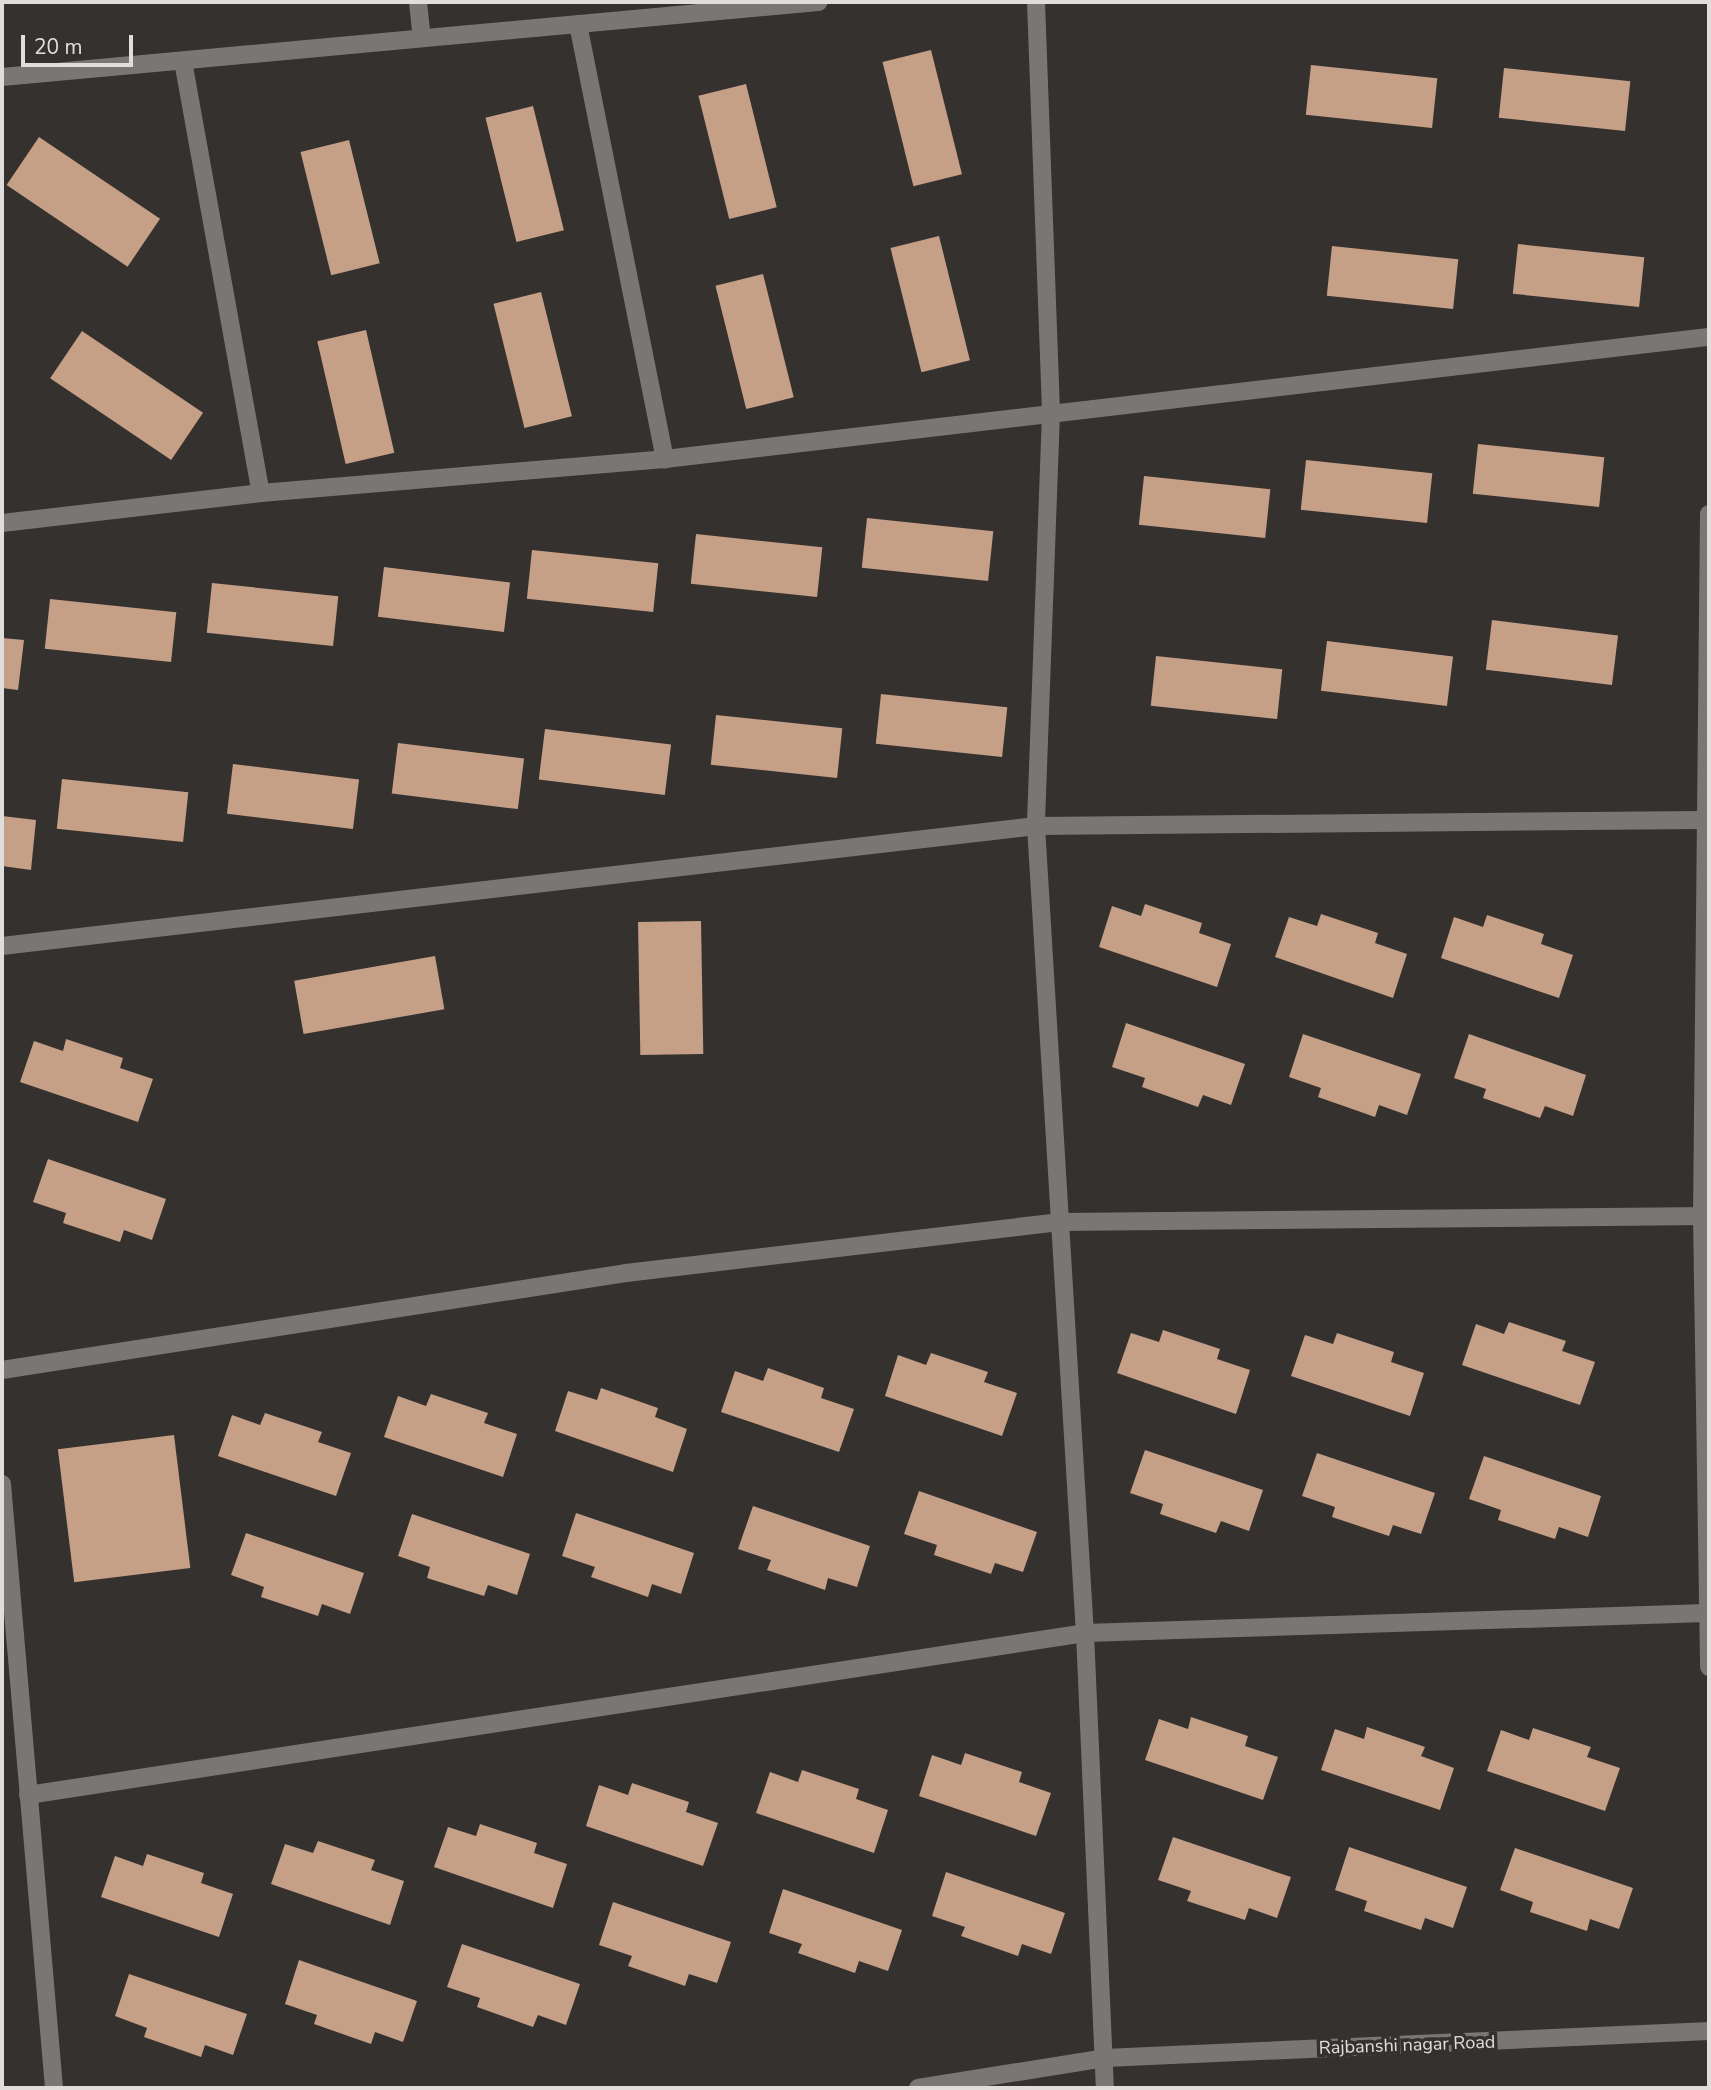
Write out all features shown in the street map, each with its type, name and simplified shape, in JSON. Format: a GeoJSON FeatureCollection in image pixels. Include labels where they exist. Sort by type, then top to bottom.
{"type":"FeatureCollection","features":[{"type":"Feature","properties":{"kind":"street"},"geometry":{"type":"LineString","coordinates":[[418,2],[422,38]]}},
{"type":"Feature","properties":{"kind":"street"},"geometry":{"type":"LineString","coordinates":[[2,77],[819,2]]}},
{"type":"Feature","properties":{"kind":"street"},"geometry":{"type":"LineString","coordinates":[[1036,2],[1051,413],[1036,826],[1084,1633],[1105,2088]]}},
{"type":"Feature","properties":{"kind":"street"},"geometry":{"type":"LineString","coordinates":[[578,24],[665,460]]}},
{"type":"Feature","properties":{"kind":"street"},"geometry":{"type":"LineString","coordinates":[[183,61],[261,493]]}},
{"type":"Feature","properties":{"kind":"street"},"geometry":{"type":"LineString","coordinates":[[2,523],[261,493],[665,460],[1709,337]]}},
{"type":"Feature","properties":{"kind":"street"},"geometry":{"type":"LineString","coordinates":[[1709,514],[1703,820],[1709,1667]]}},
{"type":"Feature","properties":{"kind":"street"},"geometry":{"type":"LineString","coordinates":[[2,946],[1036,826],[1703,820]]}},
{"type":"Feature","properties":{"kind":"street"},"geometry":{"type":"LineString","coordinates":[[2,1370],[626,1273],[1059,1222],[1706,1216]]}},
{"type":"Feature","properties":{"kind":"street"},"geometry":{"type":"LineString","coordinates":[[2,1484],[54,2088]]}},
{"type":"Feature","properties":{"kind":"street"},"geometry":{"type":"LineString","coordinates":[[28,1795],[1084,1633],[1707,1613]]}},
{"type":"Feature","properties":{"kind":"street","name":"Rajbanshi nagar Road"},"geometry":{"type":"LineString","coordinates":[[1105,2058],[1709,2031]]}},
{"type":"Feature","properties":{"kind":"street"},"geometry":{"type":"LineString","coordinates":[[918,2088],[1105,2058]]}},
{"type":"Feature","properties":{"kind":"building"},"geometry":{"type":"Polygon","coordinates":[[[931,50],[962,174],[913,186],[882,62],[931,50]]]}},
{"type":"Feature","properties":{"kind":"building"},"geometry":{"type":"Polygon","coordinates":[[[1311,65],[1437,78],[1432,128],[1306,115],[1311,65]]]}},
{"type":"Feature","properties":{"kind":"building"},"geometry":{"type":"Polygon","coordinates":[[[1504,68],[1630,81],[1625,131],[1499,118],[1504,68]]]}},
{"type":"Feature","properties":{"kind":"building"},"geometry":{"type":"Polygon","coordinates":[[[746,84],[777,207],[729,219],[698,96],[746,84]]]}},
{"type":"Feature","properties":{"kind":"building"},"geometry":{"type":"Polygon","coordinates":[[[533,106],[564,230],[516,242],[485,118],[533,106]]]}},
{"type":"Feature","properties":{"kind":"building"},"geometry":{"type":"Polygon","coordinates":[[[39,137],[160,219],[128,267],[7,185],[39,137]]]}},
{"type":"Feature","properties":{"kind":"building"},"geometry":{"type":"Polygon","coordinates":[[[349,140],[380,263],[331,275],[300,152],[349,140]]]}},
{"type":"Feature","properties":{"kind":"building"},"geometry":{"type":"Polygon","coordinates":[[[939,236],[970,360],[921,372],[890,248],[939,236]]]}},
{"type":"Feature","properties":{"kind":"building"},"geometry":{"type":"Polygon","coordinates":[[[1518,244],[1644,257],[1639,307],[1513,294],[1518,244]]]}},
{"type":"Feature","properties":{"kind":"building"},"geometry":{"type":"Polygon","coordinates":[[[1332,246],[1458,259],[1453,309],[1327,296],[1332,246]]]}},
{"type":"Feature","properties":{"kind":"building"},"geometry":{"type":"Polygon","coordinates":[[[763,274],[794,397],[746,409],[715,286],[763,274]]]}},
{"type":"Feature","properties":{"kind":"building"},"geometry":{"type":"Polygon","coordinates":[[[541,292],[572,416],[524,428],[493,304],[541,292]]]}},
{"type":"Feature","properties":{"kind":"building"},"geometry":{"type":"Polygon","coordinates":[[[366,330],[394,453],[346,464],[317,341],[366,330]]]}},
{"type":"Feature","properties":{"kind":"building"},"geometry":{"type":"Polygon","coordinates":[[[82,331],[203,413],[171,460],[50,378],[82,331]]]}},
{"type":"Feature","properties":{"kind":"building"},"geometry":{"type":"Polygon","coordinates":[[[1478,444],[1604,457],[1599,507],[1473,494],[1478,444]]]}},
{"type":"Feature","properties":{"kind":"building"},"geometry":{"type":"Polygon","coordinates":[[[1306,460],[1432,473],[1427,523],[1301,510],[1306,460]]]}},
{"type":"Feature","properties":{"kind":"building"},"geometry":{"type":"Polygon","coordinates":[[[1144,476],[1270,489],[1265,538],[1139,525],[1144,476]]]}},
{"type":"Feature","properties":{"kind":"building"},"geometry":{"type":"Polygon","coordinates":[[[867,518],[993,531],[988,581],[862,568],[867,518]]]}},
{"type":"Feature","properties":{"kind":"building"},"geometry":{"type":"Polygon","coordinates":[[[696,534],[822,547],[817,597],[691,584],[696,534]]]}},
{"type":"Feature","properties":{"kind":"building"},"geometry":{"type":"Polygon","coordinates":[[[532,550],[658,563],[653,612],[527,599],[532,550]]]}},
{"type":"Feature","properties":{"kind":"building"},"geometry":{"type":"Polygon","coordinates":[[[384,567],[510,582],[504,632],[378,617],[384,567]]]}},
{"type":"Feature","properties":{"kind":"building"},"geometry":{"type":"Polygon","coordinates":[[[212,583],[338,596],[333,646],[207,633],[212,583]]]}},
{"type":"Feature","properties":{"kind":"building"},"geometry":{"type":"Polygon","coordinates":[[[50,599],[176,612],[171,662],[45,649],[50,599]]]}},
{"type":"Feature","properties":{"kind":"building"},"geometry":{"type":"Polygon","coordinates":[[[1492,620],[1618,635],[1612,685],[1486,670],[1492,620]]]}},
{"type":"Feature","properties":{"kind":"building"},"geometry":{"type":"Polygon","coordinates":[[[2,638],[24,640],[18,690],[2,688],[2,638]]]}},
{"type":"Feature","properties":{"kind":"building"},"geometry":{"type":"Polygon","coordinates":[[[1327,641],[1453,656],[1447,706],[1321,691],[1327,641]]]}},
{"type":"Feature","properties":{"kind":"building"},"geometry":{"type":"Polygon","coordinates":[[[1156,656],[1282,669],[1277,719],[1151,706],[1156,656]]]}},
{"type":"Feature","properties":{"kind":"building"},"geometry":{"type":"Polygon","coordinates":[[[881,694],[1007,707],[1002,757],[876,744],[881,694]]]}},
{"type":"Feature","properties":{"kind":"building"},"geometry":{"type":"Polygon","coordinates":[[[716,715],[842,728],[837,778],[711,765],[716,715]]]}},
{"type":"Feature","properties":{"kind":"building"},"geometry":{"type":"Polygon","coordinates":[[[545,729],[671,744],[665,795],[539,780],[545,729]]]}},
{"type":"Feature","properties":{"kind":"building"},"geometry":{"type":"Polygon","coordinates":[[[398,743],[524,758],[518,809],[392,794],[398,743]]]}},
{"type":"Feature","properties":{"kind":"building"},"geometry":{"type":"Polygon","coordinates":[[[233,764],[359,779],[353,829],[227,814],[233,764]]]}},
{"type":"Feature","properties":{"kind":"building"},"geometry":{"type":"Polygon","coordinates":[[[62,779],[188,792],[183,842],[57,829],[62,779]]]}},
{"type":"Feature","properties":{"kind":"building"},"geometry":{"type":"Polygon","coordinates":[[[2,816],[36,820],[31,870],[2,866],[2,816]]]}},
{"type":"Feature","properties":{"kind":"building"},"geometry":{"type":"Polygon","coordinates":[[[1145,904],[1202,923],[1199,933],[1231,944],[1217,987],[1099,947],[1112,906],[1141,916],[1145,904]]]}},
{"type":"Feature","properties":{"kind":"building"},"geometry":{"type":"Polygon","coordinates":[[[1321,914],[1378,933],[1375,943],[1407,954],[1393,998],[1275,957],[1289,917],[1317,926],[1321,914]]]}},
{"type":"Feature","properties":{"kind":"building"},"geometry":{"type":"Polygon","coordinates":[[[1487,915],[1544,934],[1541,944],[1573,955],[1559,998],[1441,958],[1454,917],[1483,927],[1487,915]]]}},
{"type":"Feature","properties":{"kind":"building"},"geometry":{"type":"Polygon","coordinates":[[[701,921],[703,1054],[640,1055],[638,922],[701,921]]]}},
{"type":"Feature","properties":{"kind":"building"},"geometry":{"type":"Polygon","coordinates":[[[435,956],[444,1009],[304,1034],[294,981],[435,956]]]}},
{"type":"Feature","properties":{"kind":"building"},"geometry":{"type":"Polygon","coordinates":[[[1126,1023],[1245,1064],[1231,1105],[1203,1095],[1198,1107],[1142,1087],[1145,1078],[1112,1067],[1126,1023]]]}},
{"type":"Feature","properties":{"kind":"building"},"geometry":{"type":"Polygon","coordinates":[[[1303,1034],[1421,1074],[1407,1115],[1379,1105],[1375,1117],[1318,1097],[1321,1088],[1289,1077],[1303,1034]]]}},
{"type":"Feature","properties":{"kind":"building"},"geometry":{"type":"Polygon","coordinates":[[[1469,1034],[1586,1075],[1573,1116],[1545,1106],[1540,1118],[1483,1098],[1486,1089],[1454,1078],[1469,1034]]]}},
{"type":"Feature","properties":{"kind":"building"},"geometry":{"type":"Polygon","coordinates":[[[66,1039],[123,1058],[120,1068],[153,1079],[138,1122],[20,1082],[34,1041],[63,1051],[66,1039]]]}},
{"type":"Feature","properties":{"kind":"building"},"geometry":{"type":"Polygon","coordinates":[[[48,1159],[166,1199],[152,1240],[124,1230],[120,1242],[63,1223],[66,1213],[33,1202],[48,1159]]]}},
{"type":"Feature","properties":{"kind":"building"},"geometry":{"type":"Polygon","coordinates":[[[1509,1322],[1566,1341],[1562,1351],[1595,1362],[1580,1405],[1462,1365],[1476,1324],[1504,1334],[1509,1322]]]}},
{"type":"Feature","properties":{"kind":"building"},"geometry":{"type":"Polygon","coordinates":[[[1163,1330],[1220,1349],[1217,1359],[1250,1370],[1236,1414],[1117,1373],[1131,1333],[1159,1342],[1163,1330]]]}},
{"type":"Feature","properties":{"kind":"building"},"geometry":{"type":"Polygon","coordinates":[[[1337,1333],[1394,1352],[1391,1362],[1424,1373],[1410,1416],[1291,1376],[1305,1335],[1333,1344],[1337,1333]]]}},
{"type":"Feature","properties":{"kind":"building"},"geometry":{"type":"Polygon","coordinates":[[[931,1353],[988,1372],[984,1382],[1017,1393],[1002,1436],[885,1396],[898,1355],[926,1365],[931,1353]]]}},
{"type":"Feature","properties":{"kind":"building"},"geometry":{"type":"Polygon","coordinates":[[[768,1368],[824,1388],[821,1398],[854,1409],[839,1452],[721,1412],[735,1371],[763,1381],[768,1368]]]}},
{"type":"Feature","properties":{"kind":"building"},"geometry":{"type":"Polygon","coordinates":[[[601,1388],[658,1408],[655,1417],[687,1429],[673,1472],[555,1431],[568,1391],[597,1400],[601,1388]]]}},
{"type":"Feature","properties":{"kind":"building"},"geometry":{"type":"Polygon","coordinates":[[[431,1394],[488,1413],[484,1423],[517,1434],[503,1477],[384,1437],[398,1396],[426,1406],[431,1394]]]}},
{"type":"Feature","properties":{"kind":"building"},"geometry":{"type":"Polygon","coordinates":[[[265,1413],[322,1432],[318,1442],[351,1453],[336,1496],[218,1456],[232,1415],[260,1425],[265,1413]]]}},
{"type":"Feature","properties":{"kind":"building"},"geometry":{"type":"Polygon","coordinates":[[[174,1435],[190,1568],[74,1582],[58,1449],[174,1435]]]}},
{"type":"Feature","properties":{"kind":"building"},"geometry":{"type":"Polygon","coordinates":[[[1145,1450],[1263,1490],[1249,1531],[1221,1521],[1216,1533],[1160,1514],[1163,1504],[1130,1493],[1145,1450]]]}},
{"type":"Feature","properties":{"kind":"building"},"geometry":{"type":"Polygon","coordinates":[[[1317,1453],[1435,1493],[1421,1534],[1393,1525],[1389,1536],[1332,1517],[1335,1507],[1302,1496],[1317,1453]]]}},
{"type":"Feature","properties":{"kind":"building"},"geometry":{"type":"Polygon","coordinates":[[[1484,1456],[1601,1496],[1588,1537],[1559,1527],[1555,1539],[1498,1520],[1501,1510],[1469,1499],[1484,1456]]]}},
{"type":"Feature","properties":{"kind":"building"},"geometry":{"type":"Polygon","coordinates":[[[919,1491],[1037,1532],[1023,1572],[995,1563],[991,1574],[934,1555],[937,1545],[904,1534],[919,1491]]]}},
{"type":"Feature","properties":{"kind":"building"},"geometry":{"type":"Polygon","coordinates":[[[753,1506],[870,1546],[857,1587],[828,1578],[825,1590],[767,1570],[771,1560],[738,1549],[753,1506]]]}},
{"type":"Feature","properties":{"kind":"building"},"geometry":{"type":"Polygon","coordinates":[[[576,1513],[694,1553],[681,1594],[652,1584],[648,1597],[591,1577],[595,1567],[562,1556],[576,1513]]]}},
{"type":"Feature","properties":{"kind":"building"},"geometry":{"type":"Polygon","coordinates":[[[412,1514],[530,1554],[517,1595],[488,1585],[484,1596],[427,1578],[430,1567],[398,1556],[412,1514]]]}},
{"type":"Feature","properties":{"kind":"building"},"geometry":{"type":"Polygon","coordinates":[[[246,1533],[364,1573],[350,1614],[322,1604],[318,1616],[261,1597],[264,1587],[231,1575],[246,1533]]]}},
{"type":"Feature","properties":{"kind":"building"},"geometry":{"type":"Polygon","coordinates":[[[1191,1717],[1248,1736],[1245,1746],[1278,1757],[1263,1800],[1145,1760],[1159,1719],[1188,1729],[1191,1717]]]}},
{"type":"Feature","properties":{"kind":"building"},"geometry":{"type":"Polygon","coordinates":[[[1367,1727],[1425,1747],[1421,1756],[1454,1768],[1440,1810],[1321,1770],[1335,1729],[1364,1739],[1367,1727]]]}},
{"type":"Feature","properties":{"kind":"building"},"geometry":{"type":"Polygon","coordinates":[[[1533,1728],[1591,1747],[1587,1757],[1620,1768],[1605,1811],[1487,1771],[1501,1730],[1529,1740],[1533,1728]]]}},
{"type":"Feature","properties":{"kind":"building"},"geometry":{"type":"Polygon","coordinates":[[[965,1753],[1022,1772],[1019,1782],[1051,1793],[1036,1836],[919,1796],[932,1755],[961,1765],[965,1753]]]}},
{"type":"Feature","properties":{"kind":"building"},"geometry":{"type":"Polygon","coordinates":[[[802,1770],[859,1789],[856,1799],[888,1810],[874,1853],[756,1813],[770,1772],[798,1782],[802,1770]]]}},
{"type":"Feature","properties":{"kind":"building"},"geometry":{"type":"Polygon","coordinates":[[[632,1783],[689,1802],[686,1812],[718,1823],[703,1866],[586,1826],[599,1785],[628,1795],[632,1783]]]}},
{"type":"Feature","properties":{"kind":"building"},"geometry":{"type":"Polygon","coordinates":[[[480,1824],[537,1843],[534,1853],[567,1864],[553,1908],[434,1867],[448,1827],[476,1836],[480,1824]]]}},
{"type":"Feature","properties":{"kind":"building"},"geometry":{"type":"Polygon","coordinates":[[[1173,1837],[1291,1877],[1277,1918],[1249,1908],[1245,1920],[1187,1901],[1191,1891],[1158,1880],[1173,1837]]]}},
{"type":"Feature","properties":{"kind":"building"},"geometry":{"type":"Polygon","coordinates":[[[318,1841],[375,1860],[371,1870],[404,1881],[390,1925],[271,1884],[285,1844],[313,1853],[318,1841]]]}},
{"type":"Feature","properties":{"kind":"building"},"geometry":{"type":"Polygon","coordinates":[[[1349,1847],[1467,1887],[1453,1928],[1425,1918],[1421,1930],[1364,1911],[1367,1901],[1335,1890],[1349,1847]]]}},
{"type":"Feature","properties":{"kind":"building"},"geometry":{"type":"Polygon","coordinates":[[[1515,1848],[1633,1888],[1619,1929],[1590,1919],[1587,1931],[1530,1912],[1533,1902],[1500,1890],[1515,1848]]]}},
{"type":"Feature","properties":{"kind":"building"},"geometry":{"type":"Polygon","coordinates":[[[147,1854],[204,1873],[201,1883],[233,1894],[219,1937],[101,1897],[115,1856],[143,1866],[147,1854]]]}},
{"type":"Feature","properties":{"kind":"building"},"geometry":{"type":"Polygon","coordinates":[[[946,1872],[1065,1913],[1051,1954],[1022,1944],[1018,1956],[961,1936],[965,1927],[932,1916],[946,1872]]]}},
{"type":"Feature","properties":{"kind":"building"},"geometry":{"type":"Polygon","coordinates":[[[783,1889],[902,1930],[888,1971],[859,1961],[855,1973],[798,1953],[802,1944],[769,1933],[783,1889]]]}},
{"type":"Feature","properties":{"kind":"building"},"geometry":{"type":"Polygon","coordinates":[[[613,1902],[731,1942],[717,1983],[689,1974],[685,1986],[628,1966],[632,1956],[599,1945],[613,1902]]]}},
{"type":"Feature","properties":{"kind":"building"},"geometry":{"type":"Polygon","coordinates":[[[462,1944],[580,1984],[566,2025],[538,2015],[533,2027],[477,2007],[480,1998],[447,1987],[462,1944]]]}},
{"type":"Feature","properties":{"kind":"building"},"geometry":{"type":"Polygon","coordinates":[[[299,1960],[417,2001],[403,2042],[375,2032],[371,2044],[314,2024],[317,2015],[285,2004],[299,1960]]]}},
{"type":"Feature","properties":{"kind":"building"},"geometry":{"type":"Polygon","coordinates":[[[129,1974],[247,2014],[233,2055],[205,2045],[201,2057],[144,2037],[147,2028],[115,2016],[129,1974]]]}}]}
